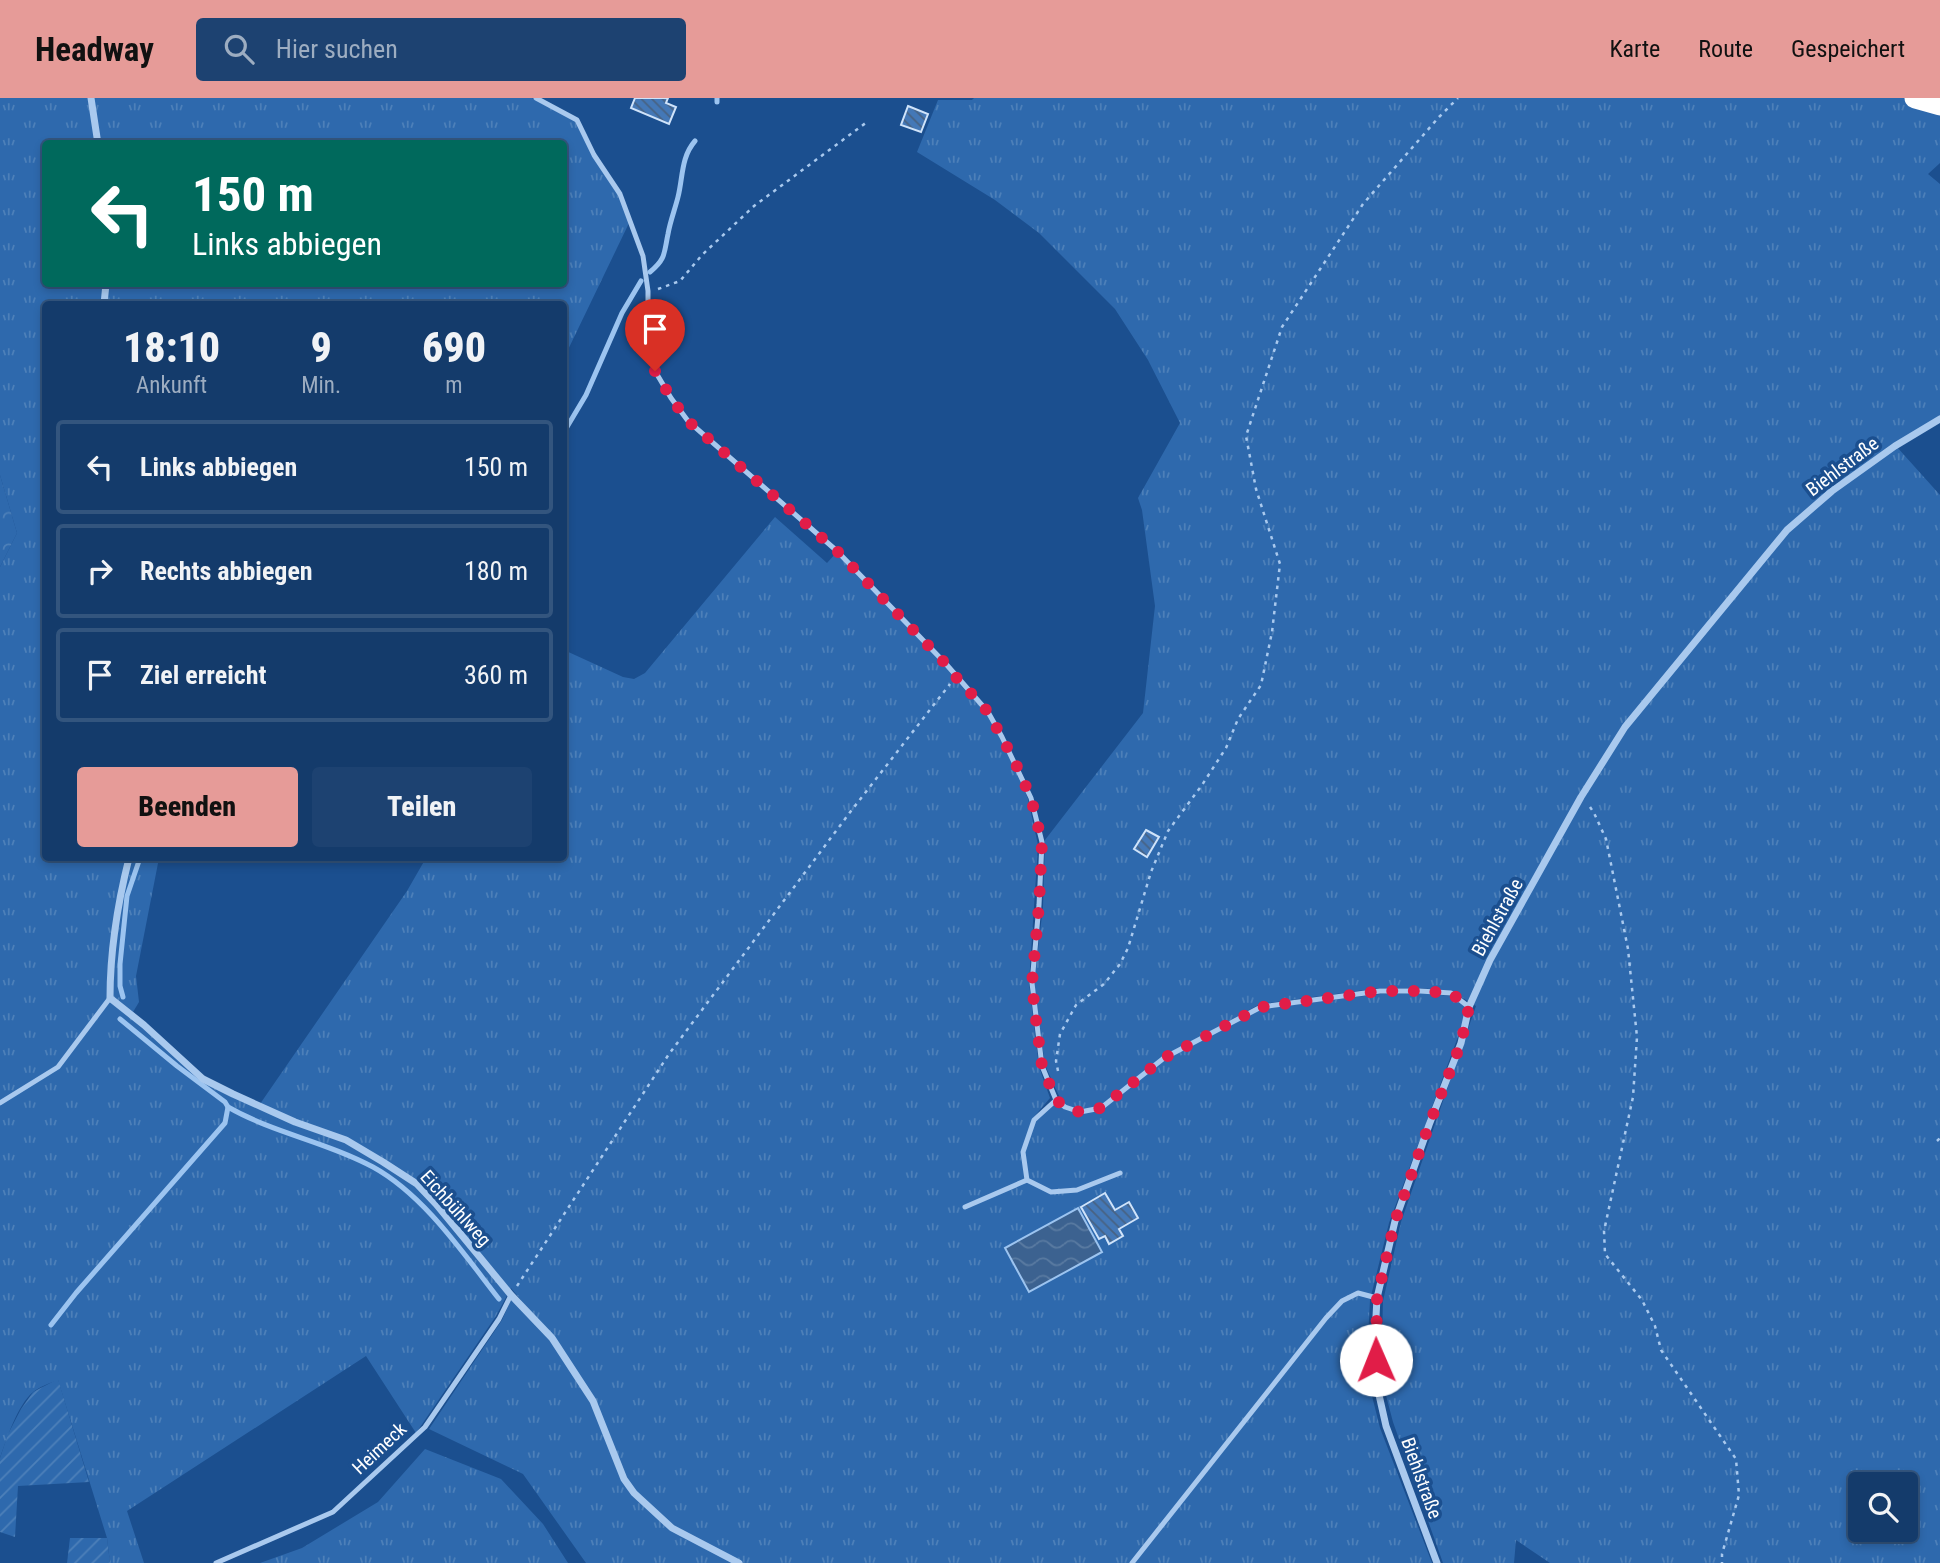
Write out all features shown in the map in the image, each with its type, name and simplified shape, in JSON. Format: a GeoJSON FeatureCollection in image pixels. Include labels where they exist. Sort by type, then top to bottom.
{"type":"FeatureCollection","features":[{"type":"Feature","properties":{"kind":"highway"},"geometry":{"type":"LineString","coordinates":[[1915,98],[1940,105]]}},
{"type":"Feature","properties":{"kind":"street"},"geometry":{"type":"LineString","coordinates":[[91,98],[97,140]]}},
{"type":"Feature","properties":{"kind":"street","name":"Biehlstraße"},"geometry":{"type":"LineString","coordinates":[[1437,1563],[1387,1426],[1377,1386],[1377,1298],[1395,1221],[1461,1043],[1469,1007],[1490,960],[1581,797],[1625,727],[1787,530],[1832,491],[1895,446],[1940,419]]}},
{"type":"Feature","properties":{"kind":"street"},"geometry":{"type":"LineString","coordinates":[[110,998],[110,977],[128,861]]}},
{"type":"Feature","properties":{"kind":"street","name":"Eichbühlweg"},"geometry":{"type":"LineString","coordinates":[[110,998],[204,1079],[295,1122],[346,1140],[417,1184],[511,1295],[552,1338],[593,1401],[624,1479],[634,1493],[672,1528],[739,1563]]}},
{"type":"Feature","properties":{"kind":"lane"},"geometry":{"type":"LineString","coordinates":[[536,98],[577,120],[594,155],[620,194],[643,256],[648,291],[648,337],[655,371],[671,398],[688,421],[837,551],[946,664],[988,712],[1014,760],[1031,798],[1042,842],[1032,983],[1042,1066],[1056,1100],[1065,1107],[1080,1112],[1101,1108],[1164,1058],[1261,1007],[1380,991],[1451,993],[1469,1007]]}},
{"type":"Feature","properties":{"kind":"lane"},"geometry":{"type":"LineString","coordinates":[[0,1103],[58,1067],[110,998]]}},
{"type":"Feature","properties":{"kind":"lane"},"geometry":{"type":"LineString","coordinates":[[1027,1180],[1023,1152],[1034,1120],[1056,1100]]}},
{"type":"Feature","properties":{"kind":"lane"},"geometry":{"type":"LineString","coordinates":[[1027,1180],[1051,1192],[1077,1190],[1120,1173]]}},
{"type":"Feature","properties":{"kind":"lane"},"geometry":{"type":"LineString","coordinates":[[965,1207],[1027,1180]]}},
{"type":"Feature","properties":{"kind":"lane"},"geometry":{"type":"LineString","coordinates":[[1132,1563],[1326,1318],[1342,1301],[1358,1293],[1377,1298]]}},
{"type":"Feature","properties":{"kind":"lane","name":"Heimeck"},"geometry":{"type":"LineString","coordinates":[[216,1563],[333,1512],[425,1427],[499,1319],[511,1295]]}},
{"type":"Feature","properties":{"kind":"path"},"geometry":{"type":"LineString","coordinates":[[1058,1073],[1056,1062],[1060,1034],[1076,1005],[1104,984],[1120,964],[1168,831],[1226,748],[1238,719],[1261,685],[1272,632],[1280,564],[1256,489],[1246,436],[1282,327],[1363,204],[1458,98]]}},
{"type":"Feature","properties":{"kind":"path"},"geometry":{"type":"LineString","coordinates":[[648,291],[680,281],[702,255],[754,206],[867,122]]}},
{"type":"Feature","properties":{"kind":"path"},"geometry":{"type":"LineString","coordinates":[[511,1295],[669,1054],[851,811],[956,677]]}},
{"type":"Feature","properties":{"kind":"path"},"geometry":{"type":"LineString","coordinates":[[1581,797],[1594,813],[1606,839],[1628,949],[1637,1037],[1633,1097],[1604,1231],[1605,1254],[1642,1300],[1655,1326],[1661,1350],[1736,1459],[1739,1495],[1722,1554],[1722,1563]]}},
{"type":"Feature","properties":{"kind":"green space"},"geometry":{"type":"Polygon","coordinates":[[[0,98],[532,98],[575,121],[619,195],[630,221],[567,352],[567,301],[42,301],[42,861],[158,861],[136,976],[139,1002],[133,1012],[204,1077],[260,1104],[407,891],[424,861],[567,861],[567,651],[623,677],[634,679],[645,673],[775,517],[827,563],[837,552],[987,714],[1013,761],[1028,799],[1038,845],[1029,983],[1039,1067],[1050,1098],[1033,1118],[1036,1121],[1060,1098],[1045,1065],[1034,983],[1043,907],[1045,840],[1143,713],[1155,606],[1138,498],[1180,423],[1148,360],[1115,309],[1039,233],[995,200],[917,152],[938,100],[1935,98],[1940,104],[1940,163],[1928,174],[1940,184],[1940,419],[1896,446],[1940,495],[1940,1563],[1550,1563],[1516,1540],[1514,1563],[1443,1563],[1393,1422],[1383,1384],[1383,1301],[1401,1222],[1476,1006],[1451,991],[1380,988],[1260,1004],[1163,1057],[1165,1060],[1261,1009],[1380,994],[1420,993],[1451,996],[1469,1007],[1389,1223],[1370,1300],[1370,1388],[1380,1428],[1432,1563],[586,1563],[523,1474],[429,1429],[502,1320],[511,1300],[547,1332],[511,1288],[496,1316],[416,1433],[366,1356],[127,1511],[144,1563],[110,1563],[107,1538],[58,1380],[38,1388],[27,1398],[13,1423],[0,1458],[0,567],[17,533],[0,475],[0,98]]]}},
{"type":"Feature","properties":{"kind":"green space"},"geometry":{"type":"Polygon","coordinates":[[[0,475],[17,533],[0,567],[0,475]]]}},
{"type":"Feature","properties":{"kind":"green space"},"geometry":{"type":"Polygon","coordinates":[[[58,1379],[89,1482],[18,1486],[15,1537],[0,1532],[0,1458],[8,1434],[33,1392],[58,1379]]]}},
{"type":"Feature","properties":{"kind":"green space"},"geometry":{"type":"Polygon","coordinates":[[[425,1449],[501,1479],[543,1524],[568,1563],[260,1563],[302,1548],[378,1502],[425,1449]]]}},
{"type":"Feature","properties":{"kind":"green space"},"geometry":{"type":"Polygon","coordinates":[[[70,1538],[107,1538],[110,1563],[67,1563],[70,1538]]]}},
{"type":"Feature","properties":{"kind":"water"},"geometry":{"type":"Polygon","coordinates":[[[1078,1208],[1102,1252],[1029,1292],[1005,1248],[1078,1208]]]}},
{"type":"Feature","properties":{"kind":"building"},"geometry":{"type":"Polygon","coordinates":[[[635,98],[668,98],[666,103],[676,107],[669,124],[631,108],[635,98]]]}},
{"type":"Feature","properties":{"kind":"building"},"geometry":{"type":"Polygon","coordinates":[[[908,106],[928,114],[921,132],[901,125],[908,106]]]}},
{"type":"Feature","properties":{"kind":"building"},"geometry":{"type":"Polygon","coordinates":[[[1146,830],[1159,837],[1147,857],[1134,849],[1146,830]]]}},
{"type":"Feature","properties":{"kind":"building"},"geometry":{"type":"Polygon","coordinates":[[[1105,1193],[1115,1210],[1129,1202],[1138,1218],[1119,1229],[1123,1236],[1109,1244],[1105,1236],[1099,1239],[1081,1207],[1105,1193]]]}},
{"type":"Feature","properties":{"kind":"waterway"},"geometry":{"type":"LineString","coordinates":[[650,272],[664,255],[685,160],[695,141]]}},
{"type":"Feature","properties":{"kind":"waterway"},"geometry":{"type":"LineString","coordinates":[[567,427],[586,395],[622,313],[641,281]]}},
{"type":"Feature","properties":{"kind":"waterway"},"geometry":{"type":"LineString","coordinates":[[123,997],[120,964],[127,896],[139,861]]}},
{"type":"Feature","properties":{"kind":"waterway"},"geometry":{"type":"LineString","coordinates":[[51,1325],[225,1123],[228,1107],[225,1102],[120,1019]]}},
{"type":"Feature","properties":{"kind":"waterway"},"geometry":{"type":"LineString","coordinates":[[228,1107],[263,1124],[355,1158],[392,1179],[442,1226],[499,1299]]}},
{"type":"Feature","properties":{"kind":"route"},"geometry":{"type":"LineString","coordinates":[[655,371],[688,421],[837,551],[946,664],[988,712],[995,724],[1031,798],[1042,842],[1032,983],[1042,1066],[1056,1100],[1065,1107],[1080,1112],[1101,1108],[1164,1058],[1261,1007],[1380,991],[1420,991],[1451,993],[1469,1007],[1461,1043],[1395,1221],[1377,1298],[1376,1360]]}}]}
